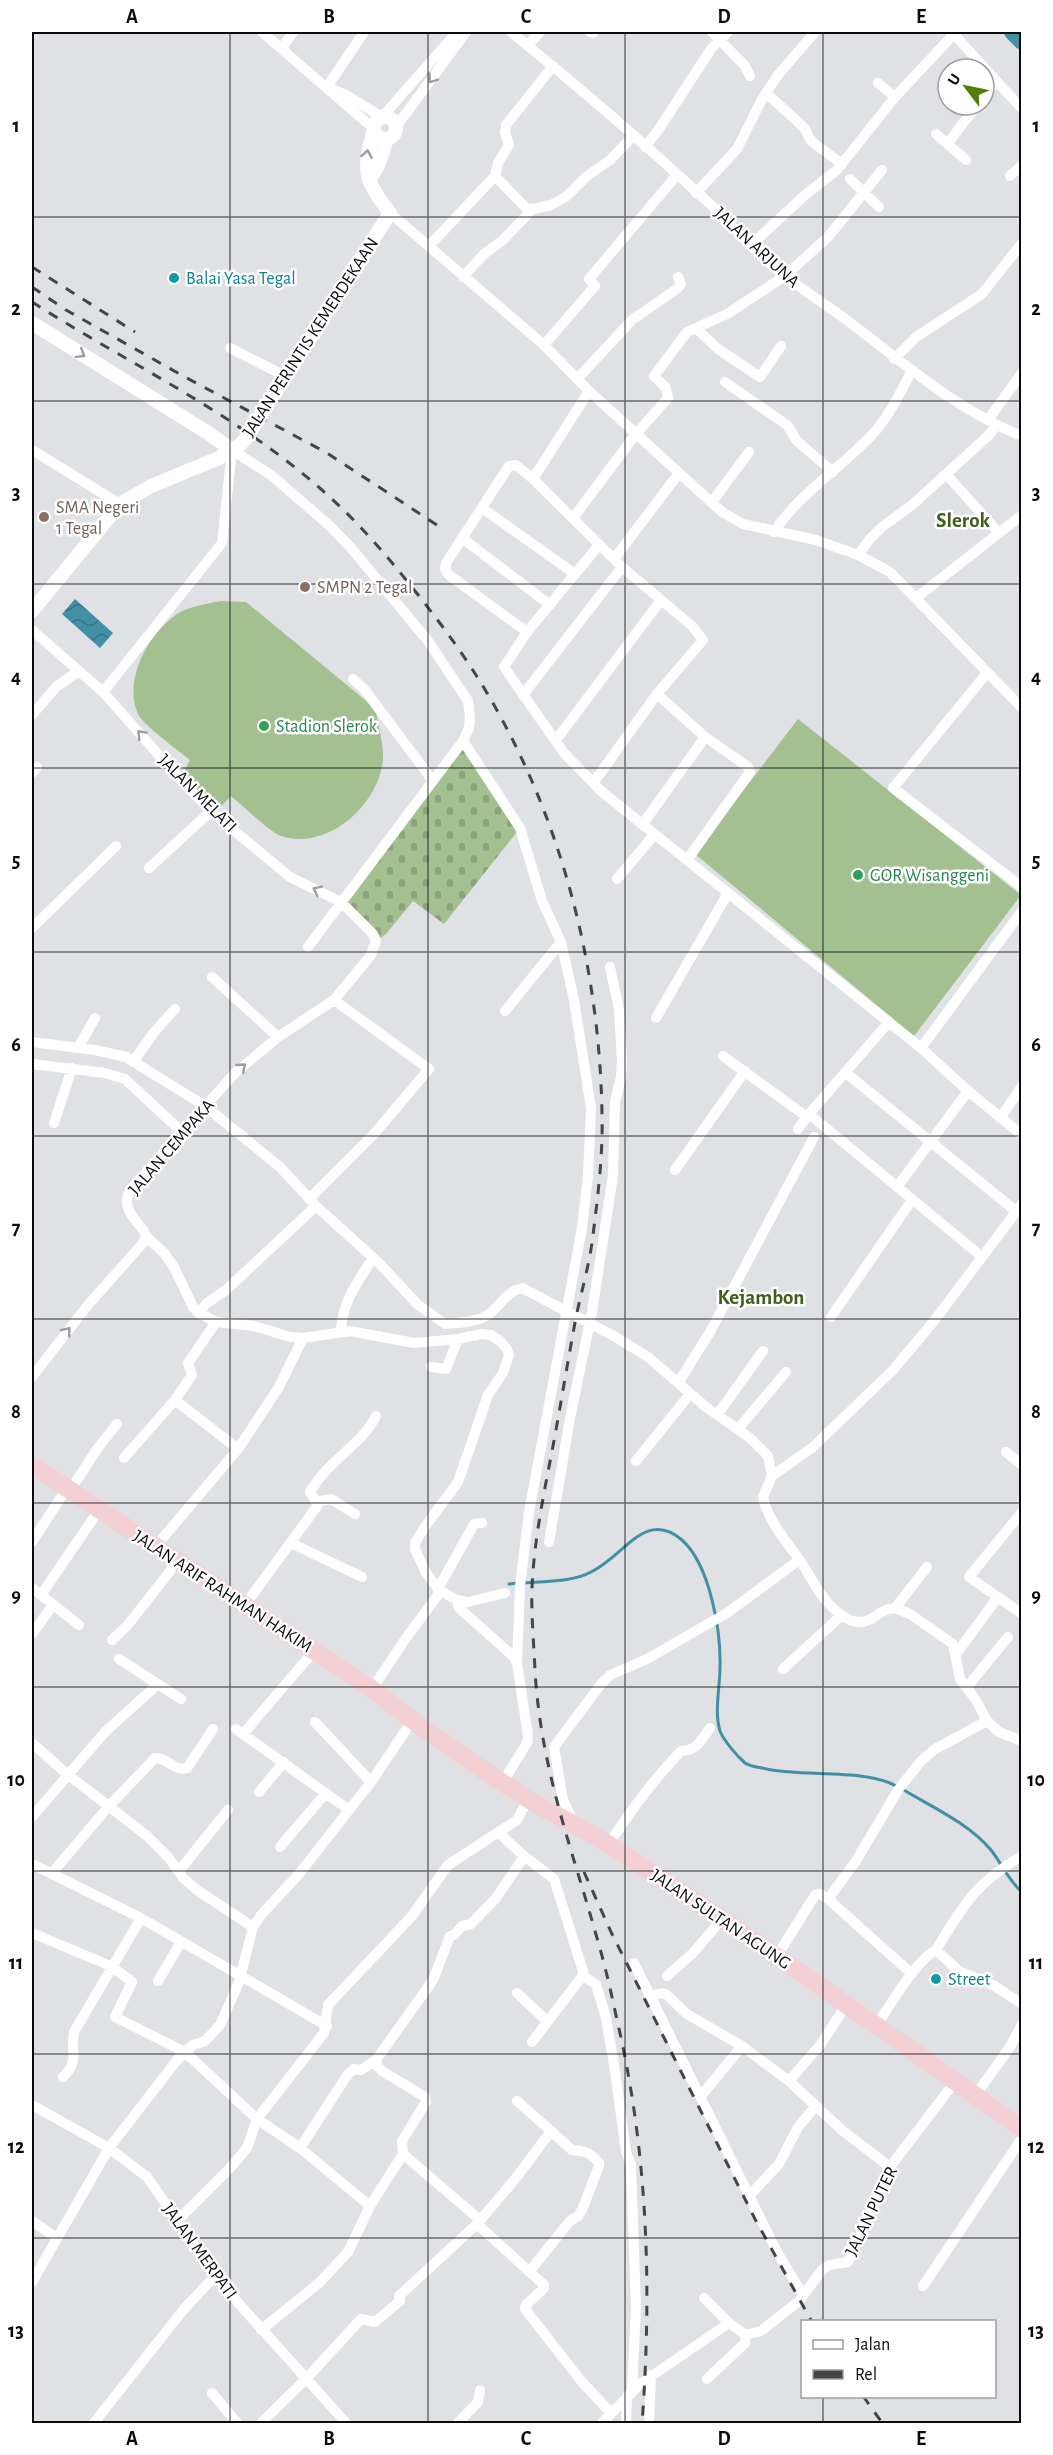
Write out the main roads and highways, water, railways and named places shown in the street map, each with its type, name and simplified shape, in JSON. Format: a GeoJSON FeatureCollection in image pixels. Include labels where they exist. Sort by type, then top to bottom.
{"type":"FeatureCollection","features":[{"type":"Feature","properties":{"kind":"highway","name":"JALAN ARIF RAHMAN HAKIM"},"geometry":{"type":"LineString","coordinates":[[32,1465],[372,1689],[412,1721]]}},
{"type":"Feature","properties":{"kind":"highway","name":"JALAN SULTAN AGUNG"},"geometry":{"type":"LineString","coordinates":[[412,1721],[528,1799],[609,1844],[722,1919],[1022,2129]]}},
{"type":"Feature","properties":{"kind":"water"},"geometry":{"type":"Polygon","coordinates":[[[75,599],[113,633],[100,648],[62,614],[75,599]]]}},
{"type":"Feature","properties":{"kind":"waterway"},"geometry":{"type":"LineString","coordinates":[[1012,32],[1022,42]]}},
{"type":"Feature","properties":{"kind":"waterway"},"geometry":{"type":"LineString","coordinates":[[524,1583],[576,1578],[603,1565],[635,1538],[646,1532],[657,1529],[669,1532],[682,1540],[692,1551],[707,1582],[716,1618],[720,1652],[718,1723],[722,1735],[735,1752],[745,1763],[755,1767],[777,1771],[867,1777],[883,1780],[896,1786]]}},
{"type":"Feature","properties":{"kind":"waterway"},"geometry":{"type":"LineString","coordinates":[[509,1584],[518,1583]]}},
{"type":"Feature","properties":{"kind":"waterway"},"geometry":{"type":"LineString","coordinates":[[902,1789],[949,1816],[982,1840],[1022,1892]]}},
{"type":"Feature","properties":{"kind":"railway"},"geometry":{"type":"LineString","coordinates":[[32,267],[135,332]]}},
{"type":"Feature","properties":{"kind":"railway"},"geometry":{"type":"LineString","coordinates":[[32,287],[66,310],[185,377],[327,453],[443,529]]}},
{"type":"Feature","properties":{"kind":"railway"},"geometry":{"type":"LineString","coordinates":[[32,302],[181,390],[254,437],[289,462],[358,524],[423,601],[479,680],[523,760],[561,858],[575,908],[594,1011],[600,1063],[602,1145],[592,1245],[576,1317],[537,1534],[532,1588],[535,1671],[538,1707],[550,1774],[605,1968],[627,2070],[635,2120],[645,2220],[647,2271],[642,2424]]}},
{"type":"Feature","properties":{"kind":"railway"},"geometry":{"type":"LineString","coordinates":[[584,1872],[611,1932],[755,2219],[811,2320]]}},
{"type":"Feature","properties":{"kind":"railway"},"geometry":{"type":"LineString","coordinates":[[864,2398],[883,2424]]}},
{"type":"Feature","properties":{"kind":"place","name":"Balai Yasa Tegal"},"geometry":{"type":"Point","coordinates":[174,278]}},
{"type":"Feature","properties":{"kind":"place","name":"SMA Negeri 1 Tegal"},"geometry":{"type":"Point","coordinates":[44,517]}},
{"type":"Feature","properties":{"kind":"place","name":"SMPN 2 Tegal"},"geometry":{"type":"Point","coordinates":[305,587]}},
{"type":"Feature","properties":{"kind":"place","name":"Stadion Slerok"},"geometry":{"type":"Point","coordinates":[264,726]}},
{"type":"Feature","properties":{"kind":"place","name":"GOR Wisanggeni"},"geometry":{"type":"Point","coordinates":[858,875]}},
{"type":"Feature","properties":{"kind":"place","name":"Street"},"geometry":{"type":"Point","coordinates":[936,1979]}},
{"type":"Feature","properties":{"kind":"district","name":"Slerok"},"geometry":{"type":"Point","coordinates":[963,520]}},
{"type":"Feature","properties":{"kind":"district","name":"Kejambon"},"geometry":{"type":"Point","coordinates":[761,1297]}}]}
